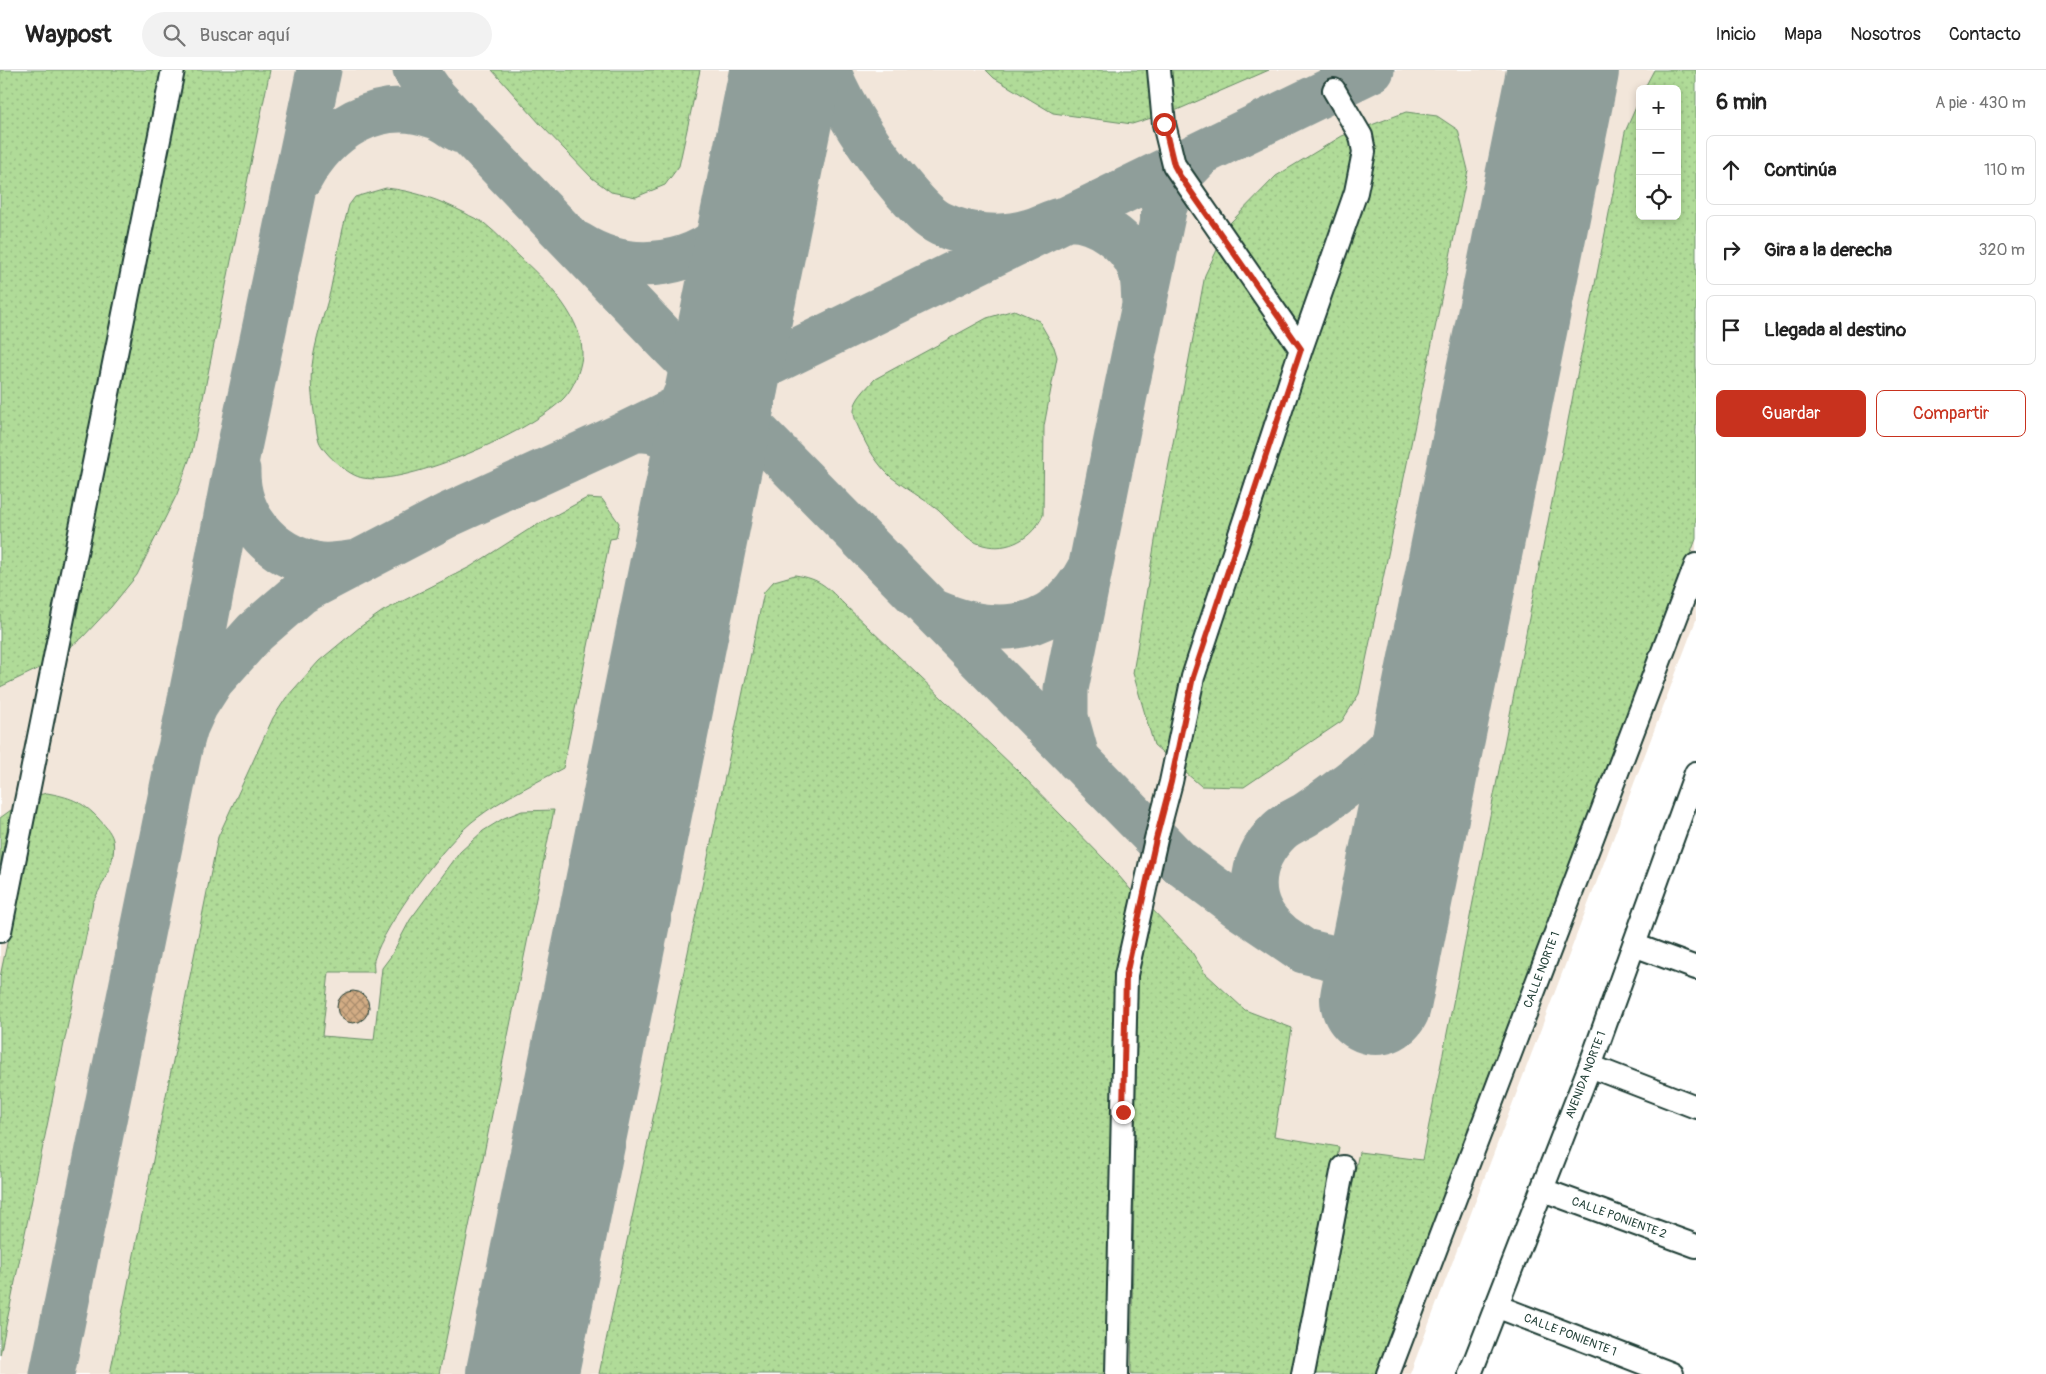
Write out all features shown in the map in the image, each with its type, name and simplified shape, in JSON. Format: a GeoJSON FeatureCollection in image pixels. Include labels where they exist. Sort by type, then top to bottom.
{"type":"FeatureCollection","features":[{"type":"Feature","properties":{"kind":"street"},"geometry":{"type":"LineString","coordinates":[[0,931],[173,70]]}},
{"type":"Feature","properties":{"kind":"street"},"geometry":{"type":"LineString","coordinates":[[1158,70],[1164,124],[1174,165],[1301,349]]}},
{"type":"Feature","properties":{"kind":"street"},"geometry":{"type":"LineString","coordinates":[[1116,1374],[1126,975],[1156,839],[1171,782],[1193,677],[1301,349],[1356,192],[1364,152],[1361,136],[1334,90]]}},
{"type":"Feature","properties":{"kind":"street","name":"CALLE NORTE 1"},"geometry":{"type":"LineString","coordinates":[[1388,1374],[1696,565]]}},
{"type":"Feature","properties":{"kind":"street","name":"AVENIDA NORTE 1"},"geometry":{"type":"LineString","coordinates":[[1470,1374],[1543,1190],[1634,945],[1686,826],[1696,774]]}},
{"type":"Feature","properties":{"kind":"street"},"geometry":{"type":"LineString","coordinates":[[1634,945],[1696,968]]}},
{"type":"Feature","properties":{"kind":"street"},"geometry":{"type":"LineString","coordinates":[[1590,1066],[1696,1107]]}},
{"type":"Feature","properties":{"kind":"street"},"geometry":{"type":"LineString","coordinates":[[1303,1374],[1343,1167]]}},
{"type":"Feature","properties":{"kind":"street","name":"CALLE PONIENTE 2"},"geometry":{"type":"LineString","coordinates":[[1543,1190],[1696,1246]]}},
{"type":"Feature","properties":{"kind":"street","name":"CALLE PONIENTE 1"},"geometry":{"type":"LineString","coordinates":[[1496,1306],[1672,1374]]}},
{"type":"Feature","properties":{"kind":"shaded area"},"geometry":{"type":"Polygon","coordinates":[[[0,70],[1696,70],[1696,620],[1410,1374],[0,1374],[0,70]]]}},
{"type":"Feature","properties":{"kind":"green space"},"geometry":{"type":"Polygon","coordinates":[[[0,70],[270,70],[192,452],[177,494],[137,575],[111,607],[82,638],[46,665],[0,687],[0,70]]]}},
{"type":"Feature","properties":{"kind":"green space"},"geometry":{"type":"Polygon","coordinates":[[[492,70],[700,70],[679,166],[665,185],[636,197],[611,192],[592,178],[492,70]]]}},
{"type":"Feature","properties":{"kind":"green space"},"geometry":{"type":"Polygon","coordinates":[[[986,70],[1269,70],[1177,110],[1132,124],[1053,113],[994,78],[986,70]]]}},
{"type":"Feature","properties":{"kind":"green space"},"geometry":{"type":"Polygon","coordinates":[[[1654,70],[1696,70],[1696,539],[1380,1374],[1315,1374],[1359,1152],[1422,1160],[1625,132],[1636,107],[1636,220],[1681,220],[1681,85],[1646,85],[1654,70]]]}},
{"type":"Feature","properties":{"kind":"green space"},"geometry":{"type":"Polygon","coordinates":[[[1406,112],[1437,116],[1458,130],[1468,170],[1359,694],[1342,721],[1244,787],[1201,786],[1154,745],[1133,673],[1160,511],[1205,275],[1230,223],[1276,176],[1342,136],[1406,112]]]}},
{"type":"Feature","properties":{"kind":"green space"},"geometry":{"type":"Polygon","coordinates":[[[386,188],[407,191],[436,200],[479,220],[489,227],[543,280],[563,303],[577,329],[581,342],[582,356],[576,378],[568,394],[526,426],[499,440],[438,465],[409,474],[383,478],[363,478],[351,473],[338,464],[326,452],[319,441],[311,371],[349,205],[355,197],[386,188]]]}},
{"type":"Feature","properties":{"kind":"green space"},"geometry":{"type":"Polygon","coordinates":[[[1014,310],[1039,321],[1054,347],[1057,357],[1044,426],[1043,515],[1033,530],[1019,541],[1002,547],[992,547],[971,540],[938,510],[891,477],[867,445],[856,422],[854,411],[856,402],[875,379],[987,318],[1014,310]]]}},
{"type":"Feature","properties":{"kind":"green space"},"geometry":{"type":"Polygon","coordinates":[[[587,498],[602,499],[619,523],[616,538],[610,539],[563,768],[487,811],[464,829],[450,844],[418,884],[390,926],[374,960],[374,972],[329,972],[322,1036],[374,1040],[382,968],[391,956],[410,920],[460,852],[483,831],[504,818],[522,811],[554,810],[439,1374],[110,1374],[218,837],[273,718],[286,698],[319,661],[360,627],[383,611],[470,567],[528,530],[587,498]]]}},
{"type":"Feature","properties":{"kind":"green space"},"geometry":{"type":"Polygon","coordinates":[[[795,575],[818,582],[833,593],[1019,772],[1107,862],[1136,896],[1113,1374],[599,1374],[764,592],[774,581],[795,575]]]}},
{"type":"Feature","properties":{"kind":"green space"},"geometry":{"type":"Polygon","coordinates":[[[47,793],[62,796],[86,807],[111,834],[114,848],[108,872],[93,902],[0,1355],[0,977],[38,795],[47,793]]]}},
{"type":"Feature","properties":{"kind":"green space"},"geometry":{"type":"Polygon","coordinates":[[[11,810],[0,866],[0,818],[11,810]]]}},
{"type":"Feature","properties":{"kind":"green space"},"geometry":{"type":"Polygon","coordinates":[[[1149,906],[1190,949],[1204,972],[1245,1010],[1292,1028],[1274,1136],[1339,1147],[1295,1374],[1131,1374],[1138,971],[1149,906]]]}},
{"type":"Feature","properties":{"kind":"building"},"geometry":{"type":"Polygon","coordinates":[[[353,991],[359,992],[364,996],[368,1001],[368,1013],[364,1018],[359,1022],[353,1023],[347,1022],[342,1018],[338,1013],[337,1007],[338,1001],[342,996],[347,992],[353,991]]]}},
{"type":"Feature","properties":{"kind":"taxiway"},"geometry":{"type":"LineString","coordinates":[[52,1374],[203,636],[238,453],[319,70]]}},
{"type":"Feature","properties":{"kind":"taxiway"},"geometry":{"type":"LineString","coordinates":[[415,70],[435,98],[674,348],[1179,862],[1239,907],[1304,951],[1383,970]]}},
{"type":"Feature","properties":{"kind":"taxiway"},"geometry":{"type":"LineString","coordinates":[[828,70],[843,103],[872,149],[905,191],[931,218],[962,232],[985,236],[1019,234],[1066,219],[1089,222],[1120,240],[1135,259],[1142,277],[1144,303]]}},
{"type":"Feature","properties":{"kind":"taxiway"},"geometry":{"type":"LineString","coordinates":[[175,766],[186,727],[196,705],[212,680],[255,632],[301,592],[448,515],[625,434],[1372,70]]}},
{"type":"Feature","properties":{"kind":"taxiway"},"geometry":{"type":"LineString","coordinates":[[1544,70],[1549,83],[1552,122]]}},
{"type":"Feature","properties":{"kind":"taxiway"},"geometry":{"type":"LineString","coordinates":[[300,179],[324,145],[356,121],[374,114],[393,110],[413,111],[438,117],[461,131]]}},
{"type":"Feature","properties":{"kind":"taxiway"},"geometry":{"type":"LineString","coordinates":[[1078,760],[1066,717],[1066,689],[1125,395],[1165,206],[1177,179],[1201,154]]}},
{"type":"Feature","properties":{"kind":"taxiway"},"geometry":{"type":"LineString","coordinates":[[578,244],[598,254],[619,261],[641,264],[663,262],[684,257],[704,249],[722,236],[743,214],[767,165]]}},
{"type":"Feature","properties":{"kind":"taxiway"},"geometry":{"type":"LineString","coordinates":[[684,397],[709,374],[728,341],[738,308],[752,241]]}},
{"type":"Feature","properties":{"kind":"taxiway"},"geometry":{"type":"LineString","coordinates":[[702,491],[728,425],[736,411],[755,390]]}},
{"type":"Feature","properties":{"kind":"taxiway"},"geometry":{"type":"LineString","coordinates":[[625,434],[636,430],[660,433],[677,445],[694,471],[697,488],[697,511]]}},
{"type":"Feature","properties":{"kind":"taxiway"},"geometry":{"type":"LineString","coordinates":[[238,470],[239,487],[243,503],[250,518],[270,542],[283,552],[315,564],[330,565],[357,562]]}},
{"type":"Feature","properties":{"kind":"taxiway"},"geometry":{"type":"LineString","coordinates":[[935,612],[958,621],[981,626],[1003,627],[1023,625],[1042,618],[1060,607],[1075,590],[1089,569]]}},
{"type":"Feature","properties":{"kind":"taxiway"},"geometry":{"type":"LineString","coordinates":[[1279,933],[1268,922],[1255,896],[1256,869],[1261,856],[1269,843],[1282,829],[1311,811],[1355,779],[1376,761],[1401,735],[1425,701],[1440,664],[1447,637]]}},
{"type":"Feature","properties":{"kind":"runway"},"geometry":{"type":"LineString","coordinates":[[522,1374],[786,70]]}},
{"type":"Feature","properties":{"kind":"runway"},"geometry":{"type":"LineString","coordinates":[[1376,999],[1563,70]]}},
{"type":"Feature","properties":{"kind":"route"},"geometry":{"type":"LineString","coordinates":[[1123,1112],[1126,975],[1156,839],[1171,782],[1193,677],[1301,349],[1180,176],[1174,165],[1164,124]]}}]}
